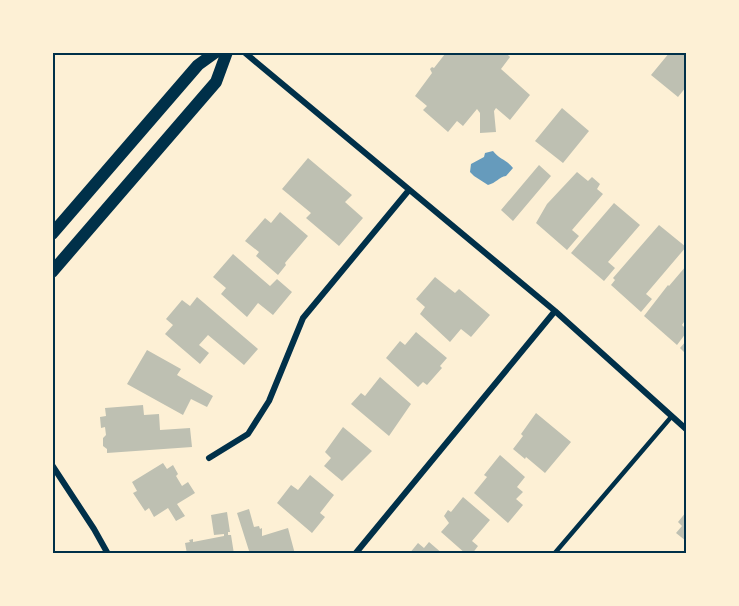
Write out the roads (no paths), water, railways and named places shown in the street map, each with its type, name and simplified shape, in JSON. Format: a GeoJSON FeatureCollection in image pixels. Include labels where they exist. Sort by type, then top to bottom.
{"type":"FeatureCollection","features":[{"type":"Feature","properties":{"kind":"main road"},"geometry":{"type":"LineString","coordinates":[[52,234],[198,65],[216,52]]}},
{"type":"Feature","properties":{"kind":"main road"},"geometry":{"type":"LineString","coordinates":[[52,272],[216,82],[227,52]]}},
{"type":"Feature","properties":{"kind":"street"},"geometry":{"type":"LineString","coordinates":[[244,52],[555,311],[687,429]]}},
{"type":"Feature","properties":{"kind":"street"},"geometry":{"type":"LineString","coordinates":[[209,458],[248,434],[269,401],[303,318],[409,190]]}},
{"type":"Feature","properties":{"kind":"street"},"geometry":{"type":"LineString","coordinates":[[355,554],[555,311]]}},
{"type":"Feature","properties":{"kind":"street"},"geometry":{"type":"LineString","coordinates":[[52,465],[108,554]]}},
{"type":"Feature","properties":{"kind":"lane"},"geometry":{"type":"LineString","coordinates":[[554,554],[672,416]]}},
{"type":"Feature","properties":{"kind":"water"},"geometry":{"type":"Polygon","coordinates":[[[493,151],[513,168],[506,176],[488,185],[470,172],[471,164],[484,157],[485,153],[493,151]]]}}]}
